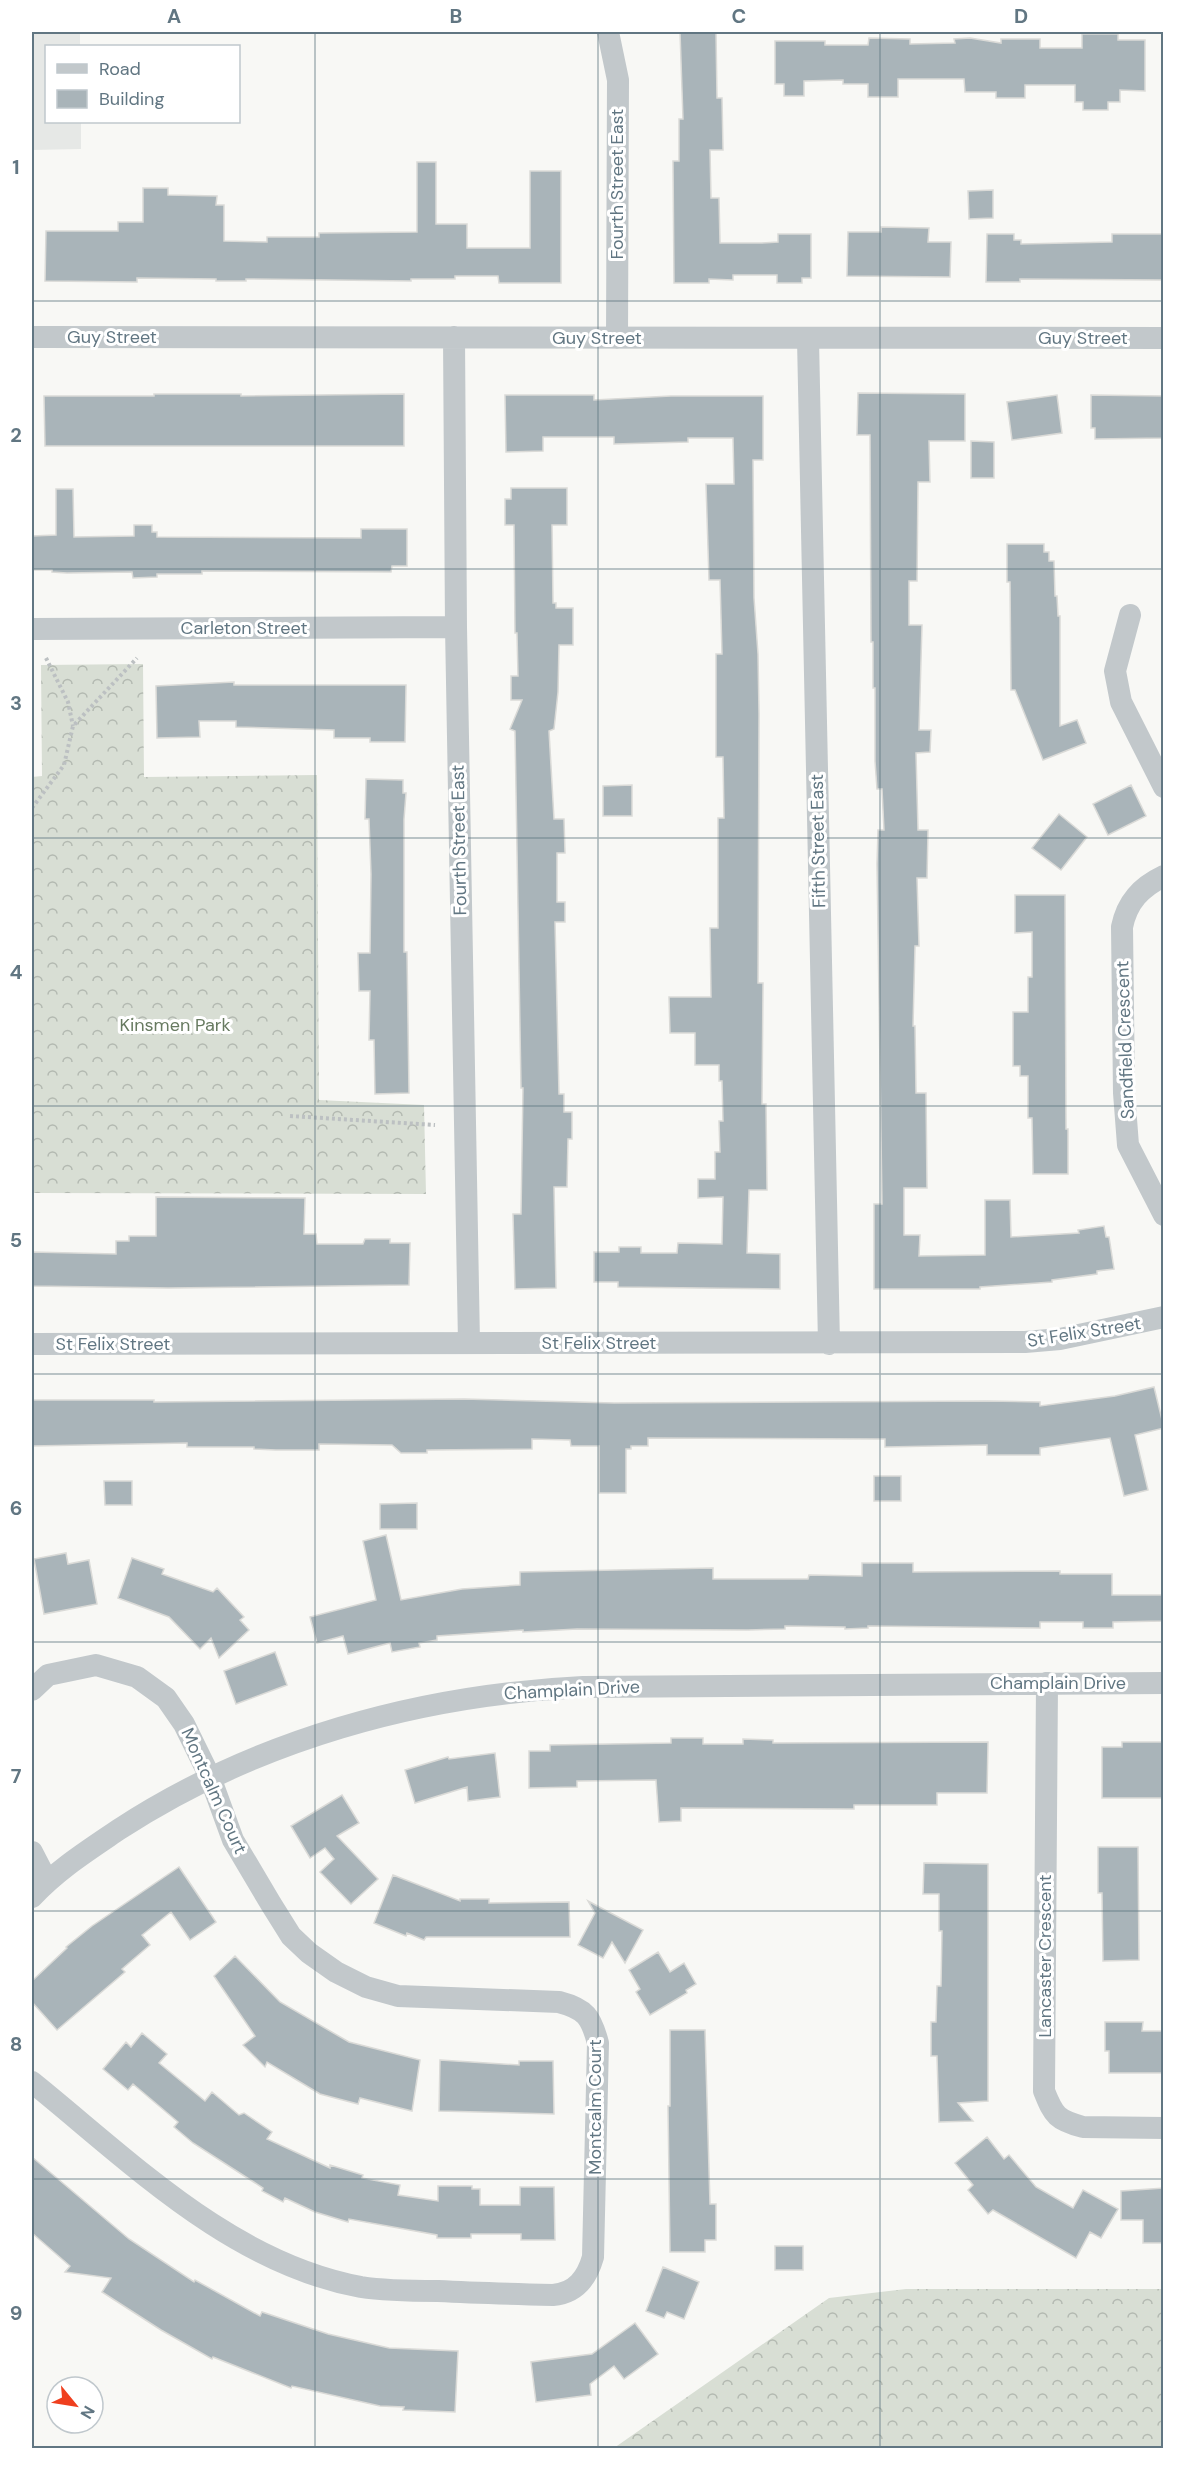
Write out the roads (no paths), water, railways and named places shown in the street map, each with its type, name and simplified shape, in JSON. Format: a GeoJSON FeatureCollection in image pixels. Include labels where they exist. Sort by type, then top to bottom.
{"type":"FeatureCollection","features":[{"type":"Feature","properties":{"kind":"street","name":"Fourth Street East"},"geometry":{"type":"LineString","coordinates":[[608,32],[618,80],[617,338]]}},
{"type":"Feature","properties":{"kind":"street","name":"Guy Street"},"geometry":{"type":"LineString","coordinates":[[32,337],[1164,338]]}},
{"type":"Feature","properties":{"kind":"street","name":"Fourth Street East"},"geometry":{"type":"LineString","coordinates":[[454,337],[456,627],[469,1343]]}},
{"type":"Feature","properties":{"kind":"street","name":"Fifth Street East"},"geometry":{"type":"LineString","coordinates":[[807,339],[829,1344]]}},
{"type":"Feature","properties":{"kind":"street"},"geometry":{"type":"LineString","coordinates":[[1130,615],[1115,670],[1120,702],[1164,787]]}},
{"type":"Feature","properties":{"kind":"street","name":"Carleton Street"},"geometry":{"type":"LineString","coordinates":[[32,629],[456,627]]}},
{"type":"Feature","properties":{"kind":"street","name":"Sandfield Crescent"},"geometry":{"type":"LineString","coordinates":[[1164,876],[1149,883],[1135,896],[1124,915],[1122,927],[1124,1093],[1128,1145],[1164,1215]]}},
{"type":"Feature","properties":{"kind":"street","name":"St Felix Street"},"geometry":{"type":"LineString","coordinates":[[32,1344],[1025,1342],[1060,1339],[1164,1317]]}},
{"type":"Feature","properties":{"kind":"street","name":"Montcalm Court"},"geometry":{"type":"LineString","coordinates":[[32,1690],[48,1675],[96,1665],[137,1677],[166,1698],[184,1724],[210,1777],[233,1840],[291,1936],[309,1953],[336,1972],[366,1987],[398,1996],[559,2002],[577,2007],[593,2022],[598,2043],[593,2257],[587,2275],[577,2287],[553,2295],[392,2290],[353,2285],[306,2272],[270,2257],[202,2218],[32,2082]]}},
{"type":"Feature","properties":{"kind":"street","name":"Lancaster Crescent"},"geometry":{"type":"LineString","coordinates":[[1047,1683],[1044,2091],[1052,2111],[1060,2120],[1072,2124],[1083,2127],[1164,2128]]}},
{"type":"Feature","properties":{"kind":"street","name":"Champlain Drive"},"geometry":{"type":"LineString","coordinates":[[32,1897],[47,1881],[83,1853],[153,1808],[210,1777],[316,1734],[425,1705],[520,1690],[583,1687],[1164,1683]]}},
{"type":"Feature","properties":{"kind":"street"},"geometry":{"type":"LineString","coordinates":[[32,1852],[47,1881]]}},
{"type":"Feature","properties":{"kind":"park label","name":"Kinsmen Park"},"geometry":{"type":"Point","coordinates":[175,1025]}}]}
